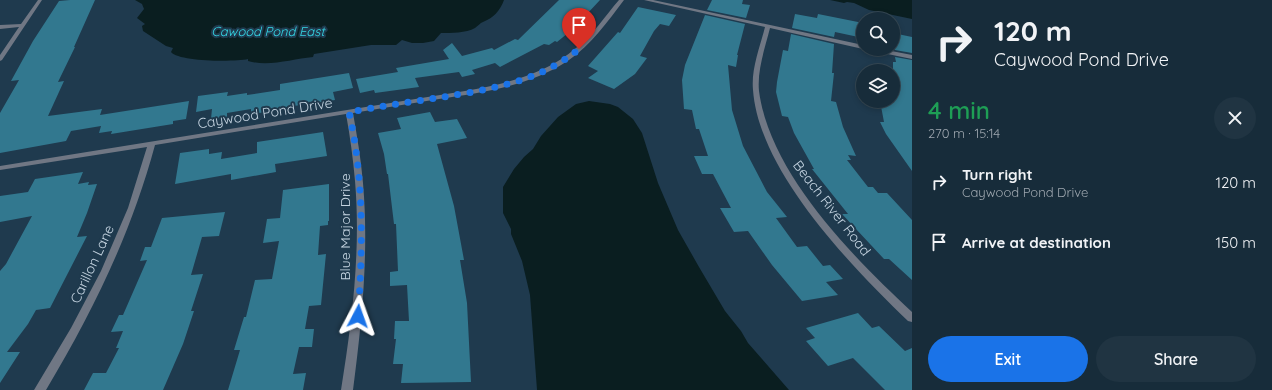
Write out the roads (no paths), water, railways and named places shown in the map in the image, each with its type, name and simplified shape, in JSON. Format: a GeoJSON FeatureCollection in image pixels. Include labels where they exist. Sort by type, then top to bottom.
{"type":"FeatureCollection","features":[{"type":"Feature","properties":{"kind":"street"},"geometry":{"type":"LineString","coordinates":[[0,59],[40,0]]}},
{"type":"Feature","properties":{"kind":"street","name":"Caywood Pond Drive"},"geometry":{"type":"LineString","coordinates":[[0,168],[477,91],[512,82],[540,72],[563,60],[579,49],[622,0]]}},
{"type":"Feature","properties":{"kind":"street"},"geometry":{"type":"LineString","coordinates":[[646,0],[856,46]]}},
{"type":"Feature","properties":{"kind":"street"},"geometry":{"type":"LineString","coordinates":[[0,28],[23,25]]}},
{"type":"Feature","properties":{"kind":"street","name":"Beach River Road"},"geometry":{"type":"LineString","coordinates":[[768,27],[758,66],[756,89],[759,111],[772,146],[795,185],[831,232],[873,280],[912,318]]}},
{"type":"Feature","properties":{"kind":"street"},"geometry":{"type":"LineString","coordinates":[[900,55],[912,57]]}},
{"type":"Feature","properties":{"kind":"street","name":"Blue Major Drive"},"geometry":{"type":"LineString","coordinates":[[347,390],[357,327],[360,285],[361,216],[359,168],[349,112]]}},
{"type":"Feature","properties":{"kind":"street","name":"Carillon Lane"},"geometry":{"type":"LineString","coordinates":[[40,390],[77,327],[107,267],[137,198],[152,143]]}},
{"type":"Feature","properties":{"kind":"water","name":"Cawood Pond East"},"geometry":{"type":"Polygon","coordinates":[[[135,0],[504,0],[496,14],[475,28],[463,32],[441,33],[434,41],[412,43],[402,40],[396,45],[371,45],[314,54],[313,57],[272,63],[256,63],[248,61],[248,59],[232,61],[208,60],[185,58],[176,55],[171,52],[173,48],[166,46],[143,31],[142,26],[145,24],[137,18],[144,9],[142,4],[135,0]]]}},
{"type":"Feature","properties":{"kind":"water"},"geometry":{"type":"Polygon","coordinates":[[[830,0],[912,0],[912,19],[900,16],[900,12],[879,12],[869,10],[854,3],[844,3],[830,0]]]}},
{"type":"Feature","properties":{"kind":"water"},"geometry":{"type":"Polygon","coordinates":[[[589,101],[610,104],[618,107],[633,119],[642,133],[658,183],[678,230],[699,267],[725,311],[741,331],[748,343],[789,390],[537,390],[530,295],[522,261],[511,234],[511,229],[503,213],[503,187],[514,169],[533,149],[541,136],[558,117],[576,104],[589,101]]]}}]}
